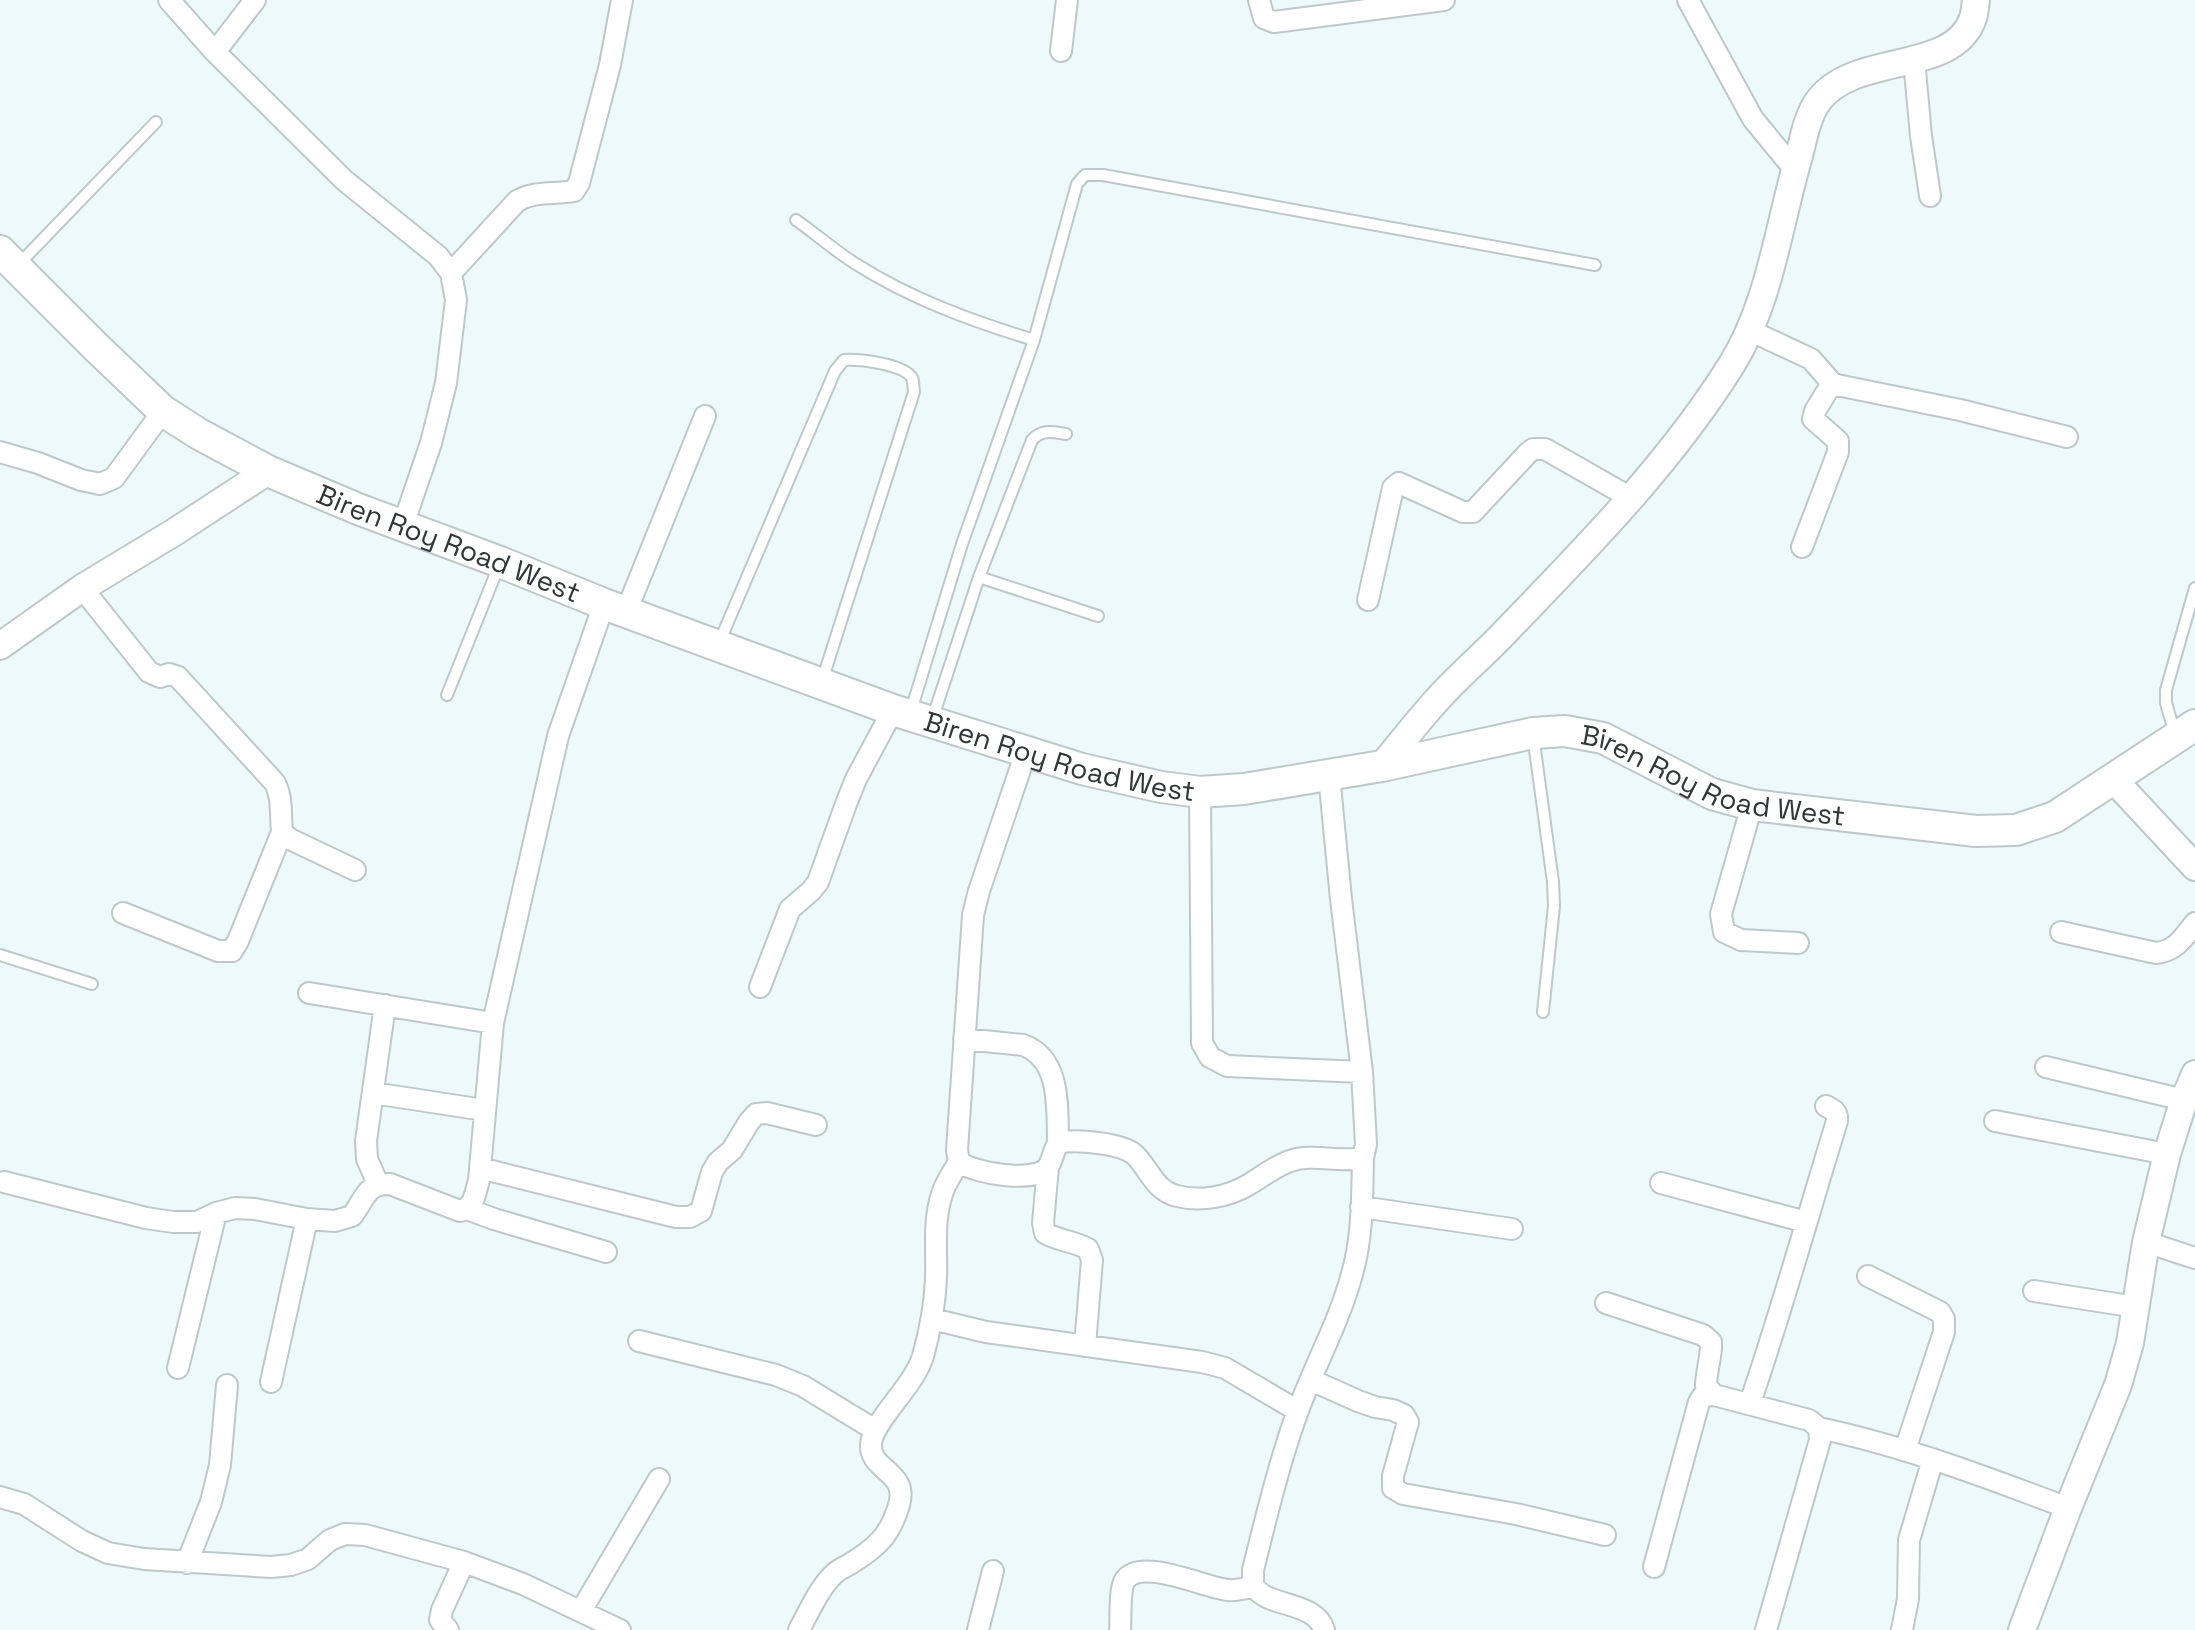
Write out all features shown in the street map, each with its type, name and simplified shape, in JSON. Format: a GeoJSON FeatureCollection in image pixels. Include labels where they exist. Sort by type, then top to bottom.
{"type":"FeatureCollection","features":[{"type":"Feature","properties":{"kind":"main road","name":"Biren Roy Road West"},"geometry":{"type":"LineString","coordinates":[[8,259],[163,411],[268,471],[615,608],[911,716],[1095,772],[1161,787],[1200,792],[1244,789],[1382,766],[1533,733],[1565,731],[1603,738],[1712,794],[1752,805],[1976,831],[2016,830],[2055,817],[2185,731]]}},
{"type":"Feature","properties":{"kind":"street"},"geometry":{"type":"LineString","coordinates":[[169,0],[215,52],[344,180],[438,256],[451,273],[456,300],[446,383],[431,443],[403,525]]}},
{"type":"Feature","properties":{"kind":"street"},"geometry":{"type":"LineString","coordinates":[[215,52],[255,0]]}},
{"type":"Feature","properties":{"kind":"street"},"geometry":{"type":"LineString","coordinates":[[451,273],[517,201],[539,192],[574,191],[579,183],[610,65],[622,0]]}},
{"type":"Feature","properties":{"kind":"street"},"geometry":{"type":"LineString","coordinates":[[1061,51],[1067,0]]}},
{"type":"Feature","properties":{"kind":"street"},"geometry":{"type":"LineString","coordinates":[[1259,0],[1264,18],[1274,22],[1444,0]]}},
{"type":"Feature","properties":{"kind":"street"},"geometry":{"type":"LineString","coordinates":[[1688,0],[1753,119],[1795,170]]}},
{"type":"Feature","properties":{"kind":"street"},"geometry":{"type":"LineString","coordinates":[[1382,766],[1437,699],[1508,630],[1631,498],[1687,431],[1733,362],[1762,300],[1795,170],[1818,101],[1840,80],[1860,71],[1940,52],[1961,38],[1973,20],[1976,0]]}},
{"type":"Feature","properties":{"kind":"street"},"geometry":{"type":"LineString","coordinates":[[1914,60],[1930,196]]}},
{"type":"Feature","properties":{"kind":"street"},"geometry":{"type":"LineString","coordinates":[[1749,330],[1811,359],[1832,383],[2067,437]]}},
{"type":"Feature","properties":{"kind":"street"},"geometry":{"type":"LineString","coordinates":[[1802,547],[1838,452],[1838,441],[1813,419],[1832,383]]}},
{"type":"Feature","properties":{"kind":"street"},"geometry":{"type":"LineString","coordinates":[[0,452],[100,484],[114,478],[163,411]]}},
{"type":"Feature","properties":{"kind":"street"},"geometry":{"type":"LineString","coordinates":[[4,1182],[173,1222],[197,1222],[235,1208],[335,1221],[352,1216],[369,1189],[378,1184],[390,1184],[460,1211],[467,1209],[473,1202],[479,1180],[493,1023],[558,736],[705,416]]}},
{"type":"Feature","properties":{"kind":"street"},"geometry":{"type":"LineString","coordinates":[[1368,600],[1393,488],[1399,483],[1463,512],[1473,512],[1528,453],[1538,448],[1545,449],[1631,498]]}},
{"type":"Feature","properties":{"kind":"street"},"geometry":{"type":"LineString","coordinates":[[0,646],[82,588],[268,471]]}},
{"type":"Feature","properties":{"kind":"street"},"geometry":{"type":"LineString","coordinates":[[82,588],[149,672],[160,677],[169,674],[178,677],[275,783],[282,803],[282,832],[232,951],[218,951],[123,913]]}},
{"type":"Feature","properties":{"kind":"street"},"geometry":{"type":"LineString","coordinates":[[760,987],[790,909],[818,882],[856,779],[911,716]]}},
{"type":"Feature","properties":{"kind":"street"},"geometry":{"type":"LineString","coordinates":[[799,1630],[827,1582],[837,1571],[881,1543],[900,1503],[901,1489],[895,1478],[878,1463],[871,1451],[870,1440],[912,1381],[922,1361],[932,1319],[936,1280],[936,1221],[942,1192],[959,1162],[957,1150],[973,915],[1026,752]]}},
{"type":"Feature","properties":{"kind":"street"},"geometry":{"type":"LineString","coordinates":[[1253,1587],[1253,1570],[1280,1462],[1341,1309],[1359,1240],[1366,1144],[1362,1072],[1329,775]]}},
{"type":"Feature","properties":{"kind":"street"},"geometry":{"type":"LineString","coordinates":[[2114,780],[2195,867]]}},
{"type":"Feature","properties":{"kind":"street"},"geometry":{"type":"LineString","coordinates":[[1200,792],[1202,1043],[1210,1057],[1227,1066],[1362,1072]]}},
{"type":"Feature","properties":{"kind":"street"},"geometry":{"type":"LineString","coordinates":[[1752,805],[1721,914],[1724,932],[1741,940],[1798,943]]}},
{"type":"Feature","properties":{"kind":"street"},"geometry":{"type":"LineString","coordinates":[[282,832],[290,839],[355,870]]}},
{"type":"Feature","properties":{"kind":"street"},"geometry":{"type":"LineString","coordinates":[[2061,932],[2156,953],[2168,952],[2177,946],[2195,923]]}},
{"type":"Feature","properties":{"kind":"street"},"geometry":{"type":"LineString","coordinates":[[309,993],[493,1023]]}},
{"type":"Feature","properties":{"kind":"street"},"geometry":{"type":"LineString","coordinates":[[378,1184],[367,1159],[366,1141],[385,1005]]}},
{"type":"Feature","properties":{"kind":"street"},"geometry":{"type":"LineString","coordinates":[[964,1039],[1032,1048],[1052,1074],[1056,1091],[1058,1143],[1048,1167],[1043,1223],[1045,1233],[1078,1243],[1088,1249],[1092,1260],[1085,1346]]}},
{"type":"Feature","properties":{"kind":"street"},"geometry":{"type":"LineString","coordinates":[[2046,1067],[2184,1100]]}},
{"type":"Feature","properties":{"kind":"street"},"geometry":{"type":"LineString","coordinates":[[2022,1630],[2118,1385],[2130,1343],[2146,1242],[2167,1154],[2195,1074]]}},
{"type":"Feature","properties":{"kind":"street"},"geometry":{"type":"LineString","coordinates":[[373,1093],[484,1110]]}},
{"type":"Feature","properties":{"kind":"street"},"geometry":{"type":"LineString","coordinates":[[1750,1403],[1837,1121],[1835,1111],[1826,1106]]}},
{"type":"Feature","properties":{"kind":"street"},"geometry":{"type":"LineString","coordinates":[[480,1168],[676,1217],[690,1217],[701,1211],[718,1162],[732,1150],[756,1114],[767,1113],[816,1125]]}},
{"type":"Feature","properties":{"kind":"street"},"geometry":{"type":"LineString","coordinates":[[1995,1121],[2167,1154]]}},
{"type":"Feature","properties":{"kind":"street"},"geometry":{"type":"LineString","coordinates":[[1058,1143],[1070,1140],[1119,1147],[1132,1152],[1153,1182],[1166,1192],[1180,1197],[1215,1197],[1233,1193],[1292,1160],[1349,1161],[1363,1158]]}},
{"type":"Feature","properties":{"kind":"street"},"geometry":{"type":"LineString","coordinates":[[959,1162],[986,1172],[1025,1176],[1040,1173],[1048,1167]]}},
{"type":"Feature","properties":{"kind":"street"},"geometry":{"type":"LineString","coordinates":[[1661,1183],[1806,1222]]}},
{"type":"Feature","properties":{"kind":"street"},"geometry":{"type":"LineString","coordinates":[[1361,1207],[1512,1229]]}},
{"type":"Feature","properties":{"kind":"street"},"geometry":{"type":"LineString","coordinates":[[467,1209],[606,1252]]}},
{"type":"Feature","properties":{"kind":"street"},"geometry":{"type":"LineString","coordinates":[[178,1368],[216,1213]]}},
{"type":"Feature","properties":{"kind":"street"},"geometry":{"type":"LineString","coordinates":[[271,1382],[307,1219]]}},
{"type":"Feature","properties":{"kind":"street"},"geometry":{"type":"LineString","coordinates":[[2146,1242],[2195,1258]]}},
{"type":"Feature","properties":{"kind":"street"},"geometry":{"type":"LineString","coordinates":[[1868,1276],[1940,1312],[1944,1319],[1944,1332],[1905,1450]]}},
{"type":"Feature","properties":{"kind":"street"},"geometry":{"type":"LineString","coordinates":[[2034,1291],[2136,1307]]}},
{"type":"Feature","properties":{"kind":"street"},"geometry":{"type":"LineString","coordinates":[[1606,1303],[1703,1335],[1711,1342],[1706,1386],[1714,1395]]}},
{"type":"Feature","properties":{"kind":"street"},"geometry":{"type":"LineString","coordinates":[[932,1319],[986,1332],[1202,1362],[1225,1368],[1298,1411]]}},
{"type":"Feature","properties":{"kind":"street"},"geometry":{"type":"LineString","coordinates":[[639,1341],[776,1375],[803,1386],[875,1430]]}},
{"type":"Feature","properties":{"kind":"street"},"geometry":{"type":"LineString","coordinates":[[1311,1380],[1358,1401],[1404,1415],[1408,1422],[1393,1476],[1393,1488],[1403,1494],[1516,1514],[1605,1535]]}},
{"type":"Feature","properties":{"kind":"street"},"geometry":{"type":"LineString","coordinates":[[187,1563],[211,1502],[220,1465],[227,1385]]}},
{"type":"Feature","properties":{"kind":"street"},"geometry":{"type":"LineString","coordinates":[[1654,1567],[1703,1396],[1714,1395],[1750,1403],[1809,1420],[1819,1428],[1905,1450],[2068,1508]]}},
{"type":"Feature","properties":{"kind":"street"},"geometry":{"type":"LineString","coordinates":[[1766,1630],[1820,1440],[1819,1428]]}},
{"type":"Feature","properties":{"kind":"street"},"geometry":{"type":"LineString","coordinates":[[1902,1630],[1908,1599],[1909,1540],[1933,1459]]}},
{"type":"Feature","properties":{"kind":"street"},"geometry":{"type":"LineString","coordinates":[[581,1611],[659,1479]]}},
{"type":"Feature","properties":{"kind":"street"},"geometry":{"type":"LineString","coordinates":[[0,1497],[24,1504],[82,1541],[108,1553],[144,1559],[271,1567],[291,1565],[308,1559],[330,1540],[345,1534],[365,1535],[464,1562],[523,1584],[620,1630]]}},
{"type":"Feature","properties":{"kind":"street"},"geometry":{"type":"LineString","coordinates":[[448,1630],[440,1620],[442,1610],[464,1562]]}},
{"type":"Feature","properties":{"kind":"street"},"geometry":{"type":"LineString","coordinates":[[978,1630],[993,1571]]}},
{"type":"Feature","properties":{"kind":"street"},"geometry":{"type":"LineString","coordinates":[[1120,1630],[1122,1587],[1133,1573],[1184,1577],[1232,1591],[1253,1587]]}},
{"type":"Feature","properties":{"kind":"street"},"geometry":{"type":"LineString","coordinates":[[1253,1587],[1265,1597],[1314,1615],[1324,1630]]}},
{"type":"Feature","properties":{"kind":"lane"},"geometry":{"type":"LineString","coordinates":[[8,259],[156,122]]}},
{"type":"Feature","properties":{"kind":"lane"},"geometry":{"type":"LineString","coordinates":[[911,716],[962,544],[1034,340],[1077,184],[1085,175],[1103,175],[1595,265]]}},
{"type":"Feature","properties":{"kind":"lane"},"geometry":{"type":"LineString","coordinates":[[796,220],[853,263],[880,279],[953,313],[1034,340]]}},
{"type":"Feature","properties":{"kind":"lane"},"geometry":{"type":"LineString","coordinates":[[718,645],[835,371],[844,360],[858,359],[902,370],[912,379],[914,392],[821,683]]}},
{"type":"Feature","properties":{"kind":"lane"},"geometry":{"type":"LineString","coordinates":[[911,716],[979,577],[1032,440],[1038,434],[1047,432],[1066,434]]}},
{"type":"Feature","properties":{"kind":"lane"},"geometry":{"type":"LineString","coordinates":[[447,695],[500,562]]}},
{"type":"Feature","properties":{"kind":"lane"},"geometry":{"type":"LineString","coordinates":[[979,577],[1098,616]]}},
{"type":"Feature","properties":{"kind":"lane"},"geometry":{"type":"LineString","coordinates":[[2185,731],[2166,703],[2166,690],[2195,588]]}},
{"type":"Feature","properties":{"kind":"lane"},"geometry":{"type":"LineString","coordinates":[[1533,733],[1554,906],[1543,1012]]}},
{"type":"Feature","properties":{"kind":"lane"},"geometry":{"type":"LineString","coordinates":[[0,955],[92,984]]}}]}
